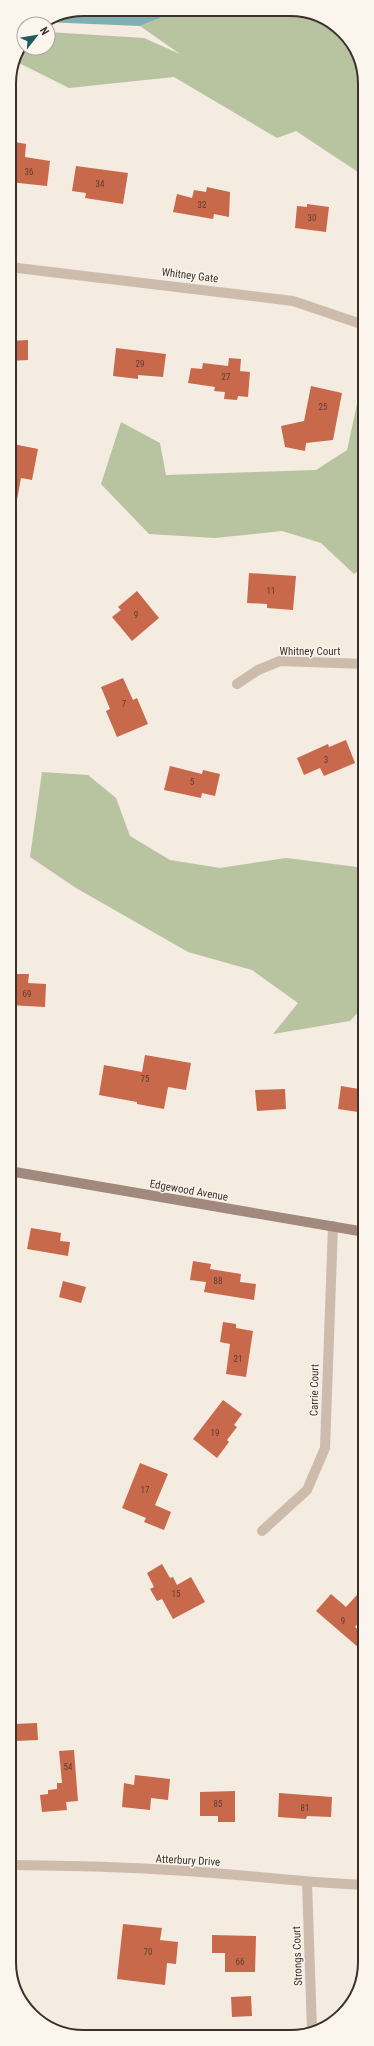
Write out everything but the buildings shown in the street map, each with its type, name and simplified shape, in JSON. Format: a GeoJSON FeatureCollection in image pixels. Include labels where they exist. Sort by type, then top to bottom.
{"type":"FeatureCollection","features":[{"type":"Feature","properties":{"kind":"main road","name":"Edgewood Avenue"},"geometry":{"type":"LineString","coordinates":[[16,1172],[358,1231]]}},
{"type":"Feature","properties":{"kind":"street","name":"Whitney Gate"},"geometry":{"type":"LineString","coordinates":[[16,267],[293,301],[358,323]]}},
{"type":"Feature","properties":{"kind":"street","name":"Whitney Court"},"geometry":{"type":"LineString","coordinates":[[236,684],[258,670],[280,661],[358,664]]}},
{"type":"Feature","properties":{"kind":"street","name":"Carrie Court"},"geometry":{"type":"LineString","coordinates":[[262,1531],[308,1490],[325,1448],[333,1226]]}},
{"type":"Feature","properties":{"kind":"street","name":"Atterbury Drive"},"geometry":{"type":"LineString","coordinates":[[16,1865],[212,1873],[307,1882],[358,1885]]}},
{"type":"Feature","properties":{"kind":"street","name":"Strongs Court"},"geometry":{"type":"LineString","coordinates":[[307,1882],[312,2026]]}},
{"type":"Feature","properties":{"kind":"green space"},"geometry":{"type":"Polygon","coordinates":[[[165,16],[290,16],[303,17],[324,25],[341,39],[351,54],[354,62],[358,84],[358,172],[296,131],[277,138],[174,77],[69,88],[19,63],[22,56],[56,56],[56,32],[144,38],[180,54],[140,26],[165,16]]]}},
{"type":"Feature","properties":{"kind":"green space"},"geometry":{"type":"Polygon","coordinates":[[[358,399],[358,571],[354,574],[321,543],[282,531],[215,538],[149,534],[101,484],[121,422],[160,443],[166,475],[316,470],[347,450],[358,399]]]}},
{"type":"Feature","properties":{"kind":"green space"},"geometry":{"type":"Polygon","coordinates":[[[42,772],[88,775],[116,798],[130,836],[170,860],[220,868],[286,858],[358,867],[358,1012],[350,1021],[273,1034],[298,1003],[252,970],[188,952],[76,888],[30,857],[42,772]]]}},
{"type":"Feature","properties":{"kind":"water"},"geometry":{"type":"Polygon","coordinates":[[[84,16],[165,16],[140,26],[56,22],[71,17],[84,16]]]}}]}
